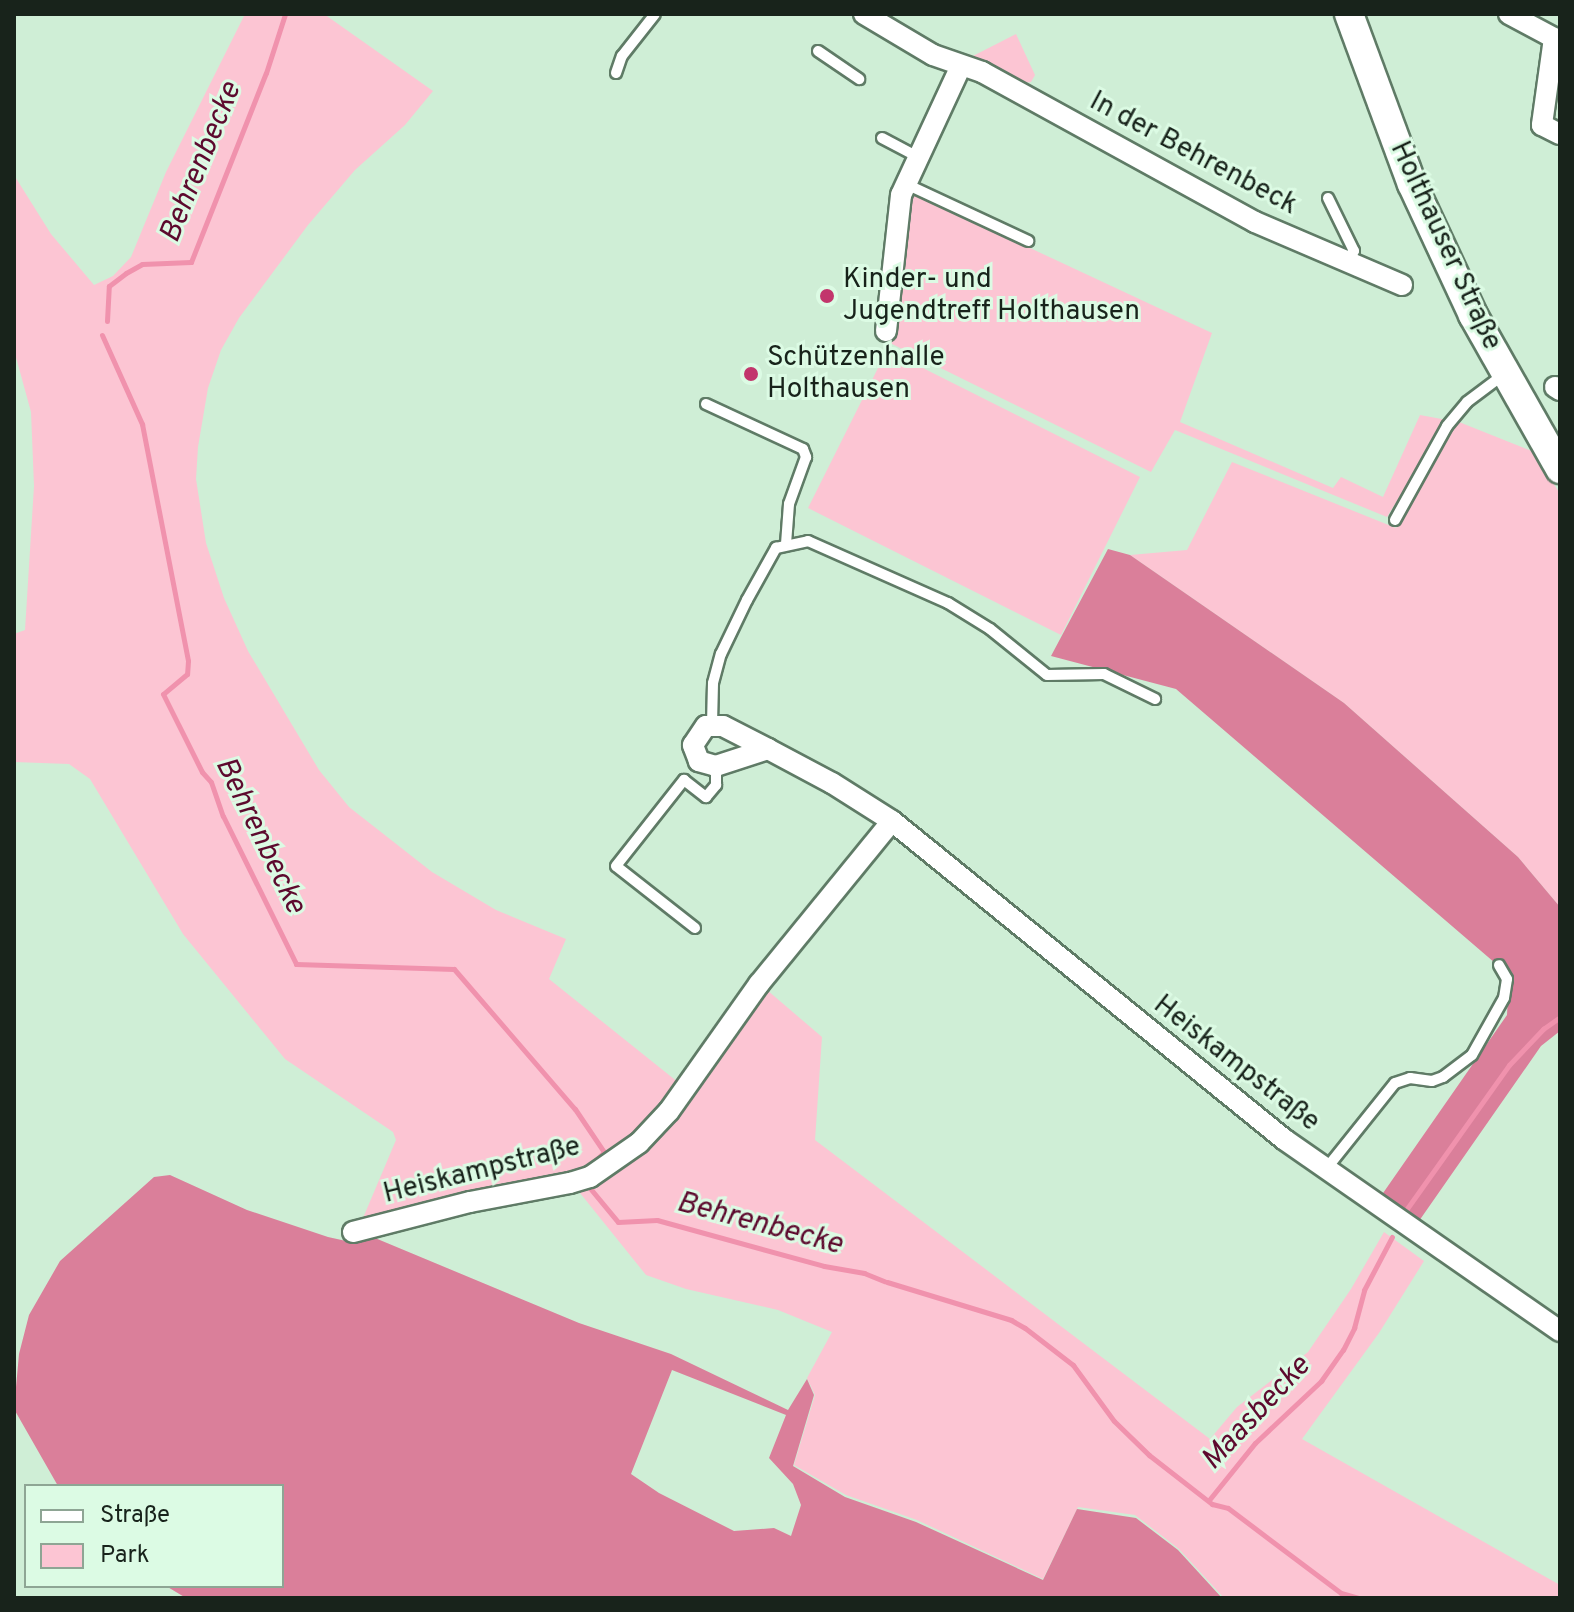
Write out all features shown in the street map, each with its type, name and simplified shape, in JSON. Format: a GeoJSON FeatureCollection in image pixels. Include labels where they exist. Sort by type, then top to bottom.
{"type":"FeatureCollection","features":[{"type":"Feature","properties":{"kind":"street","name":"Holthauser Straße"},"geometry":{"type":"LineString","coordinates":[[1349,14],[1412,184],[1505,374],[1560,469]]}},
{"type":"Feature","properties":{"kind":"street"},"geometry":{"type":"LineString","coordinates":[[1509,14],[1554,38],[1542,125],[1560,134]]}},
{"type":"Feature","properties":{"kind":"street","name":"In der Behrenbeck"},"geometry":{"type":"LineString","coordinates":[[878,17],[933,55],[993,78],[1255,222],[1402,285]]}},
{"type":"Feature","properties":{"kind":"street"},"geometry":{"type":"LineString","coordinates":[[886,331],[901,195],[961,66]]}},
{"type":"Feature","properties":{"kind":"street"},"geometry":{"type":"LineString","coordinates":[[712,724],[701,731],[693,745],[699,761],[716,766],[768,749]]}},
{"type":"Feature","properties":{"kind":"street","name":"Heiskampstraße"},"geometry":{"type":"LineString","coordinates":[[712,724],[768,749],[892,821],[1222,1091],[1326,1169],[1560,1331]]}},
{"type":"Feature","properties":{"kind":"street","name":"Heiskampstraße"},"geometry":{"type":"LineString","coordinates":[[353,1232],[470,1202],[590,1177],[639,1143],[669,1111],[759,984],[892,821]]}},
{"type":"Feature","properties":{"kind":"lane"},"geometry":{"type":"LineString","coordinates":[[616,73],[622,56],[655,14]]}},
{"type":"Feature","properties":{"kind":"lane"},"geometry":{"type":"LineString","coordinates":[[818,51],[859,79]]}},
{"type":"Feature","properties":{"kind":"lane"},"geometry":{"type":"LineString","coordinates":[[882,138],[918,157]]}},
{"type":"Feature","properties":{"kind":"lane"},"geometry":{"type":"LineString","coordinates":[[906,184],[1028,241]]}},
{"type":"Feature","properties":{"kind":"lane"},"geometry":{"type":"LineString","coordinates":[[1328,198],[1354,251],[1345,263]]}},
{"type":"Feature","properties":{"kind":"lane"},"geometry":{"type":"LineString","coordinates":[[1395,520],[1447,426],[1467,402],[1505,374]]}},
{"type":"Feature","properties":{"kind":"lane"},"geometry":{"type":"LineString","coordinates":[[706,404],[803,449],[806,457],[789,504],[786,544]]}},
{"type":"Feature","properties":{"kind":"lane"},"geometry":{"type":"LineString","coordinates":[[712,724],[713,683],[721,654],[776,548],[808,541],[948,603],[990,629],[1047,675],[1104,674],[1155,699]]}},
{"type":"Feature","properties":{"kind":"lane"},"geometry":{"type":"LineString","coordinates":[[695,928],[616,866],[684,780],[706,797],[716,785],[716,766]]}},
{"type":"Feature","properties":{"kind":"lane"},"geometry":{"type":"LineString","coordinates":[[1326,1169],[1395,1083],[1410,1078],[1432,1081],[1443,1077],[1472,1055],[1504,998],[1507,979],[1499,965]]}},
{"type":"Feature","properties":{"kind":"green space"},"geometry":{"type":"Polygon","coordinates":[[[245,14],[324,14],[433,91],[405,125],[355,170],[308,225],[239,318],[221,350],[208,388],[198,447],[196,479],[206,543],[224,598],[248,651],[319,770],[349,807],[432,872],[496,910],[566,939],[549,979],[689,1091],[767,990],[822,1037],[815,1140],[1210,1439],[1237,1407],[1308,1352],[1351,1289],[1384,1232],[1424,1261],[1379,1333],[1302,1439],[1560,1585],[1560,1598],[1224,1598],[1179,1549],[1135,1515],[1078,1507],[1043,1579],[917,1520],[846,1495],[794,1465],[815,1395],[807,1378],[832,1332],[778,1310],[686,1289],[646,1275],[576,1188],[374,1222],[363,1218],[396,1140],[393,1132],[285,1059],[183,934],[90,779],[69,764],[14,762],[14,634],[25,630],[34,486],[31,412],[14,350],[14,175],[51,234],[94,285],[113,276],[131,257],[166,172],[245,14]]]}},
{"type":"Feature","properties":{"kind":"green space"},"geometry":{"type":"Polygon","coordinates":[[[1016,34],[1035,75],[1031,82],[1024,83],[971,57],[1016,34]]]}},
{"type":"Feature","properties":{"kind":"green space"},"geometry":{"type":"Polygon","coordinates":[[[906,190],[1212,333],[1180,422],[1333,488],[1341,477],[1383,497],[1420,415],[1447,420],[1387,517],[1175,430],[1151,472],[890,343],[906,190]]]}},
{"type":"Feature","properties":{"kind":"green space"},"geometry":{"type":"Polygon","coordinates":[[[887,350],[1140,477],[1061,635],[808,508],[887,350]]]}},
{"type":"Feature","properties":{"kind":"green space"},"geometry":{"type":"Polygon","coordinates":[[[1459,422],[1534,452],[1560,494],[1560,907],[1518,857],[1344,703],[1130,555],[1187,550],[1232,462],[1396,528],[1427,467],[1459,422]]]}},
{"type":"Feature","properties":{"kind":"shaded area"},"geometry":{"type":"Polygon","coordinates":[[[1108,549],[1130,555],[1344,703],[1518,857],[1560,907],[1560,1031],[1541,1046],[1419,1221],[1381,1196],[1507,1015],[1509,975],[1176,689],[1051,656],[1108,549]]]}},
{"type":"Feature","properties":{"kind":"shaded area"},"geometry":{"type":"Polygon","coordinates":[[[170,1175],[247,1210],[328,1237],[355,1243],[375,1238],[579,1323],[671,1354],[788,1410],[807,1379],[814,1395],[793,1466],[845,1497],[916,1522],[1043,1580],[1077,1509],[1136,1518],[1178,1550],[1222,1598],[186,1598],[169,1588],[284,1588],[284,1484],[57,1484],[14,1409],[19,1354],[29,1315],[60,1261],[154,1177],[170,1175]],[[672,1370],[631,1474],[659,1493],[734,1531],[774,1528],[791,1536],[801,1505],[793,1484],[769,1458],[786,1415],[672,1370]]]}},
{"type":"Feature","properties":{"kind":"waterway","name":"Behrenbecke"},"geometry":{"type":"LineString","coordinates":[[107,321],[109,286],[126,273],[142,264],[191,262],[266,73],[285,14]]}},
{"type":"Feature","properties":{"kind":"waterway","name":"Behrenbecke"},"geometry":{"type":"LineString","coordinates":[[102,335],[142,424],[188,661],[187,674],[163,694],[202,772],[211,782],[223,816],[296,964],[454,969],[575,1109],[604,1152],[591,1165]]}},
{"type":"Feature","properties":{"kind":"waterway","name":"Maasbecke"},"geometry":{"type":"LineString","coordinates":[[1406,1210],[1509,1065],[1543,1029],[1560,1017]]}},
{"type":"Feature","properties":{"kind":"waterway","name":"Behrenbecke"},"geometry":{"type":"LineString","coordinates":[[589,1187],[618,1222],[657,1220],[824,1266],[864,1273],[884,1281]]}},
{"type":"Feature","properties":{"kind":"waterway","name":"Maasbecke"},"geometry":{"type":"LineString","coordinates":[[1209,1500],[1255,1443],[1321,1381],[1343,1350],[1354,1328],[1364,1290],[1392,1237]]}},
{"type":"Feature","properties":{"kind":"waterway","name":"Behrenbecke"},"geometry":{"type":"LineString","coordinates":[[887,1282],[1011,1320],[1025,1328],[1073,1365],[1114,1421],[1149,1455],[1212,1504],[1228,1508],[1341,1593],[1358,1598]]}},
{"type":"Feature","properties":{"kind":"place","name":"Kinder- und Jugendtreff Holthausen"},"geometry":{"type":"Point","coordinates":[827,296]}},
{"type":"Feature","properties":{"kind":"place","name":"Schützenhalle Holthausen"},"geometry":{"type":"Point","coordinates":[751,374]}}]}
